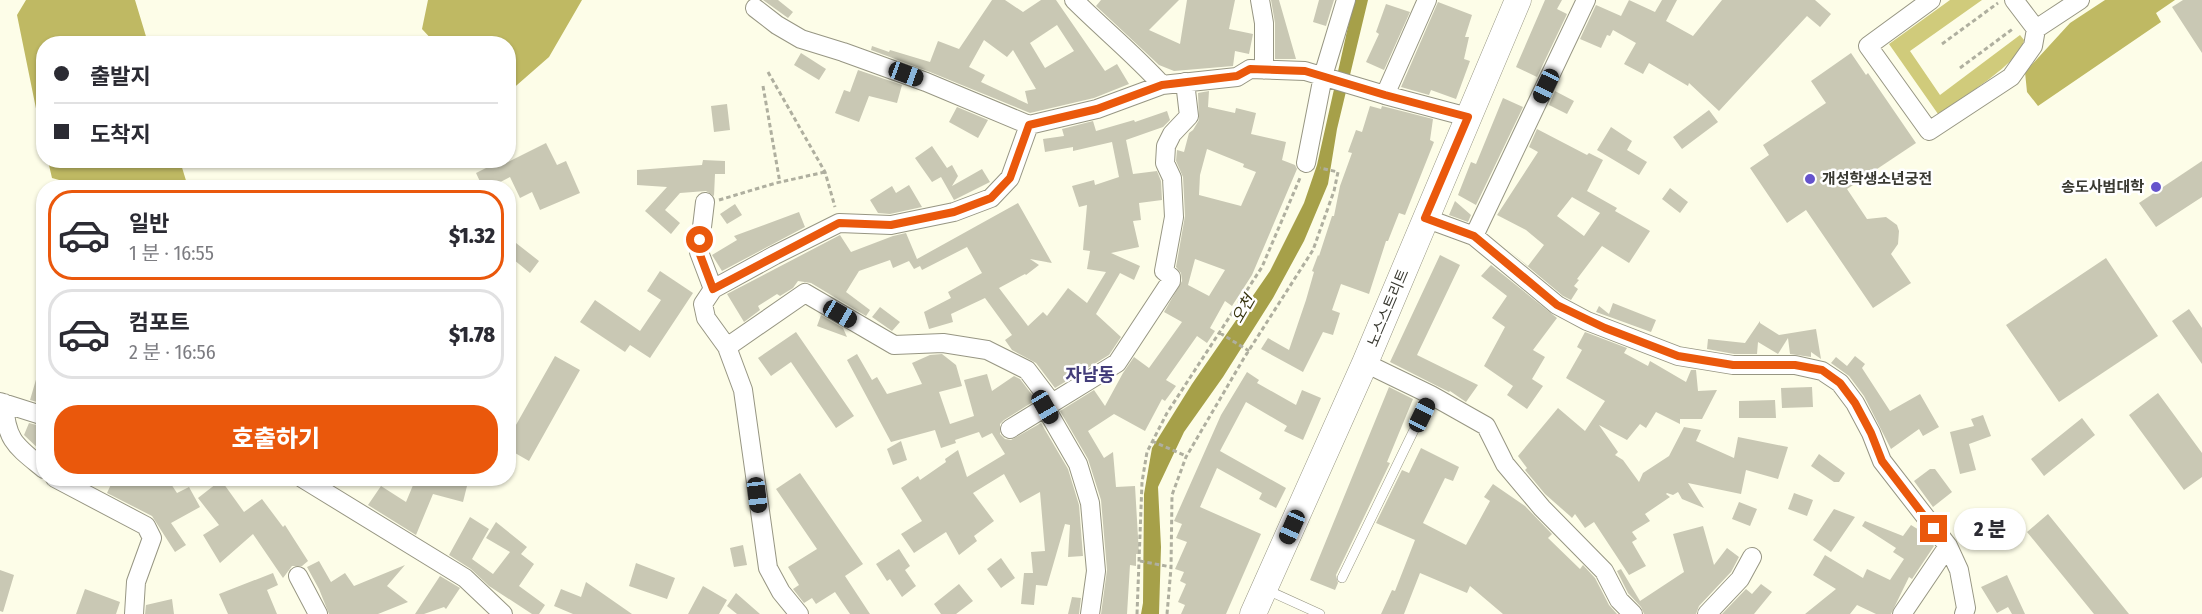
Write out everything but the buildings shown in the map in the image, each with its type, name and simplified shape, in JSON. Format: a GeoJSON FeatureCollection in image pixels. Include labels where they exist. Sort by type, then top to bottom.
{"type":"FeatureCollection","features":[{"type":"Feature","properties":{"kind":"main road","name":"노스스트리트"},"geometry":{"type":"LineString","coordinates":[[1253,614],[1365,363],[1518,0]]}},
{"type":"Feature","properties":{"kind":"street"},"geometry":{"type":"LineString","coordinates":[[1074,0],[1162,85]]}},
{"type":"Feature","properties":{"kind":"street"},"geometry":{"type":"LineString","coordinates":[[1260,0],[1264,23],[1264,70]]}},
{"type":"Feature","properties":{"kind":"street"},"geometry":{"type":"LineString","coordinates":[[1306,164],[1323,76],[1346,0]]}},
{"type":"Feature","properties":{"kind":"street"},"geometry":{"type":"LineString","coordinates":[[1385,95],[1427,0]]}},
{"type":"Feature","properties":{"kind":"street"},"geometry":{"type":"LineString","coordinates":[[1474,236],[1586,0]]}},
{"type":"Feature","properties":{"kind":"street"},"geometry":{"type":"LineString","coordinates":[[1931,0],[1868,46],[1929,131],[2011,77],[2033,46],[2036,29],[2080,0]]}},
{"type":"Feature","properties":{"kind":"street"},"geometry":{"type":"LineString","coordinates":[[2014,0],[2036,29]]}},
{"type":"Feature","properties":{"kind":"street"},"geometry":{"type":"LineString","coordinates":[[755,8],[777,26],[801,39],[926,82],[1029,125],[1097,109],[1162,85],[1237,76],[1250,69],[1305,71],[1468,117]]}},
{"type":"Feature","properties":{"kind":"street"},"geometry":{"type":"LineString","coordinates":[[1010,429],[1117,363],[1171,281],[1171,277],[1164,271],[1173,217],[1172,178],[1165,163],[1166,146],[1172,134],[1189,116],[1185,82]]}},
{"type":"Feature","properties":{"kind":"street"},"geometry":{"type":"LineString","coordinates":[[799,614],[793,610],[768,568],[743,390],[727,347],[706,318],[703,304],[713,289],[839,223],[891,225],[954,212],[991,198],[1010,178],[1029,125]]}},
{"type":"Feature","properties":{"kind":"street"},"geometry":{"type":"LineString","coordinates":[[705,202],[699,252],[713,289]]}},
{"type":"Feature","properties":{"kind":"street"},"geometry":{"type":"LineString","coordinates":[[1425,218],[1474,236],[1557,305],[1587,321],[1678,356],[1733,365],[1795,365],[1822,370],[1840,383],[1855,403],[1871,433],[1882,461],[1948,546],[1959,570],[1966,608],[1964,614]]}},
{"type":"Feature","properties":{"kind":"street"},"geometry":{"type":"LineString","coordinates":[[727,347],[805,293],[894,345],[943,344],[987,350],[1027,370],[1078,464],[1090,503],[1096,571],[1090,614]]}},
{"type":"Feature","properties":{"kind":"street"},"geometry":{"type":"LineString","coordinates":[[1365,363],[1431,395],[1486,426],[1505,464],[1542,508],[1604,571],[1619,600],[1633,614]]}},
{"type":"Feature","properties":{"kind":"street"},"geometry":{"type":"LineString","coordinates":[[36,414],[2,403],[5,425],[15,446],[36,463]]}},
{"type":"Feature","properties":{"kind":"street"},"geometry":{"type":"LineString","coordinates":[[70,486],[146,526],[152,538],[136,582],[134,614]]}},
{"type":"Feature","properties":{"kind":"street"},"geometry":{"type":"LineString","coordinates":[[315,486],[465,578],[503,614]]}},
{"type":"Feature","properties":{"kind":"street"},"geometry":{"type":"LineString","coordinates":[[1902,614],[1948,546]]}},
{"type":"Feature","properties":{"kind":"street"},"geometry":{"type":"LineString","coordinates":[[1707,614],[1740,579],[1752,557]]}},
{"type":"Feature","properties":{"kind":"street"},"geometry":{"type":"LineString","coordinates":[[298,576],[318,614]]}},
{"type":"Feature","properties":{"kind":"lane"},"geometry":{"type":"LineString","coordinates":[[1342,578],[1431,395]]}},
{"type":"Feature","properties":{"kind":"lane"},"geometry":{"type":"LineString","coordinates":[[1265,588],[1320,614]]}},
{"type":"Feature","properties":{"kind":"path"},"geometry":{"type":"LineString","coordinates":[[1942,44],[1996,4]]}},
{"type":"Feature","properties":{"kind":"path"},"geometry":{"type":"LineString","coordinates":[[1960,68],[2014,29]]}},
{"type":"Feature","properties":{"kind":"path"},"geometry":{"type":"LineString","coordinates":[[768,72],[825,172],[839,223]]}},
{"type":"Feature","properties":{"kind":"path"},"geometry":{"type":"LineString","coordinates":[[763,86],[780,183]]}},
{"type":"Feature","properties":{"kind":"path"},"geometry":{"type":"LineString","coordinates":[[1137,614],[1141,561],[1142,482],[1147,452],[1167,413],[1221,334],[1262,267],[1306,164]]}},
{"type":"Feature","properties":{"kind":"path"},"geometry":{"type":"LineString","coordinates":[[705,202],[715,202],[825,172]]}},
{"type":"Feature","properties":{"kind":"path"},"geometry":{"type":"LineString","coordinates":[[1167,614],[1171,567],[1172,495],[1184,455],[1247,349],[1313,250],[1334,191],[1338,172],[1335,172]]}},
{"type":"Feature","properties":{"kind":"path"},"geometry":{"type":"LineString","coordinates":[[1221,334],[1247,349]]}},
{"type":"Feature","properties":{"kind":"path"},"geometry":{"type":"LineString","coordinates":[[1153,442],[1184,455]]}},
{"type":"Feature","properties":{"kind":"path"},"geometry":{"type":"LineString","coordinates":[[1141,561],[1171,567]]}},
{"type":"Feature","properties":{"kind":"shaded area"},"geometry":{"type":"Polygon","coordinates":[[[26,0],[135,0],[146,36],[36,36],[36,109],[17,15],[26,0]]]}},
{"type":"Feature","properties":{"kind":"shaded area"},"geometry":{"type":"Polygon","coordinates":[[[428,0],[582,0],[549,57],[516,86],[516,36],[428,36],[422,29],[428,0]]]}},
{"type":"Feature","properties":{"kind":"shaded area"},"geometry":{"type":"Polygon","coordinates":[[[1354,0],[1368,0],[1337,129],[1328,184],[1304,241],[1273,298],[1223,377],[1184,432],[1158,487],[1161,547],[1159,614],[1141,614],[1144,494],[1152,448],[1192,384],[1270,271],[1304,203],[1317,165],[1354,0]]]}},
{"type":"Feature","properties":{"kind":"shaded area"},"geometry":{"type":"Polygon","coordinates":[[[1950,0],[1982,0],[1910,51],[1940,95],[2020,35],[2024,40],[2021,49],[2001,70],[1938,114],[1889,44],[1950,0]]]}},
{"type":"Feature","properties":{"kind":"shaded area"},"geometry":{"type":"Polygon","coordinates":[[[2105,0],[2175,0],[2156,13],[2161,22],[2038,106],[2027,92],[2025,72],[2070,23],[2105,0]]]}},
{"type":"Feature","properties":{"kind":"shaded area"},"geometry":{"type":"Polygon","coordinates":[[[50,168],[182,168],[186,180],[59,180],[52,178],[50,168]]]}},
{"type":"Feature","properties":{"kind":"place","name":"개성학생소년궁전"},"geometry":{"type":"Point","coordinates":[1810,179]}},
{"type":"Feature","properties":{"kind":"place","name":"송도사범대학"},"geometry":{"type":"Point","coordinates":[2156,187]}},
{"type":"Feature","properties":{"kind":"district","name":"자남동"},"geometry":{"type":"Point","coordinates":[1090,375]}},
{"type":"Feature","properties":{"kind":"route"},"geometry":{"type":"LineString","coordinates":[[700,240],[699,252],[713,289],[839,223],[891,225],[954,212],[991,198],[1010,178],[1029,125],[1097,109],[1162,85],[1226,78],[1237,76],[1250,69],[1305,71],[1468,117],[1425,218],[1474,236],[1557,305],[1587,321],[1678,356],[1733,365],[1795,365],[1822,370],[1840,383],[1855,403],[1871,433],[1882,461],[1934,529]]}},
{"type":"Feature","properties":{"kind":"water label","name":"오천"},"geometry":{"type":"Point","coordinates":[1243,309]}}]}
